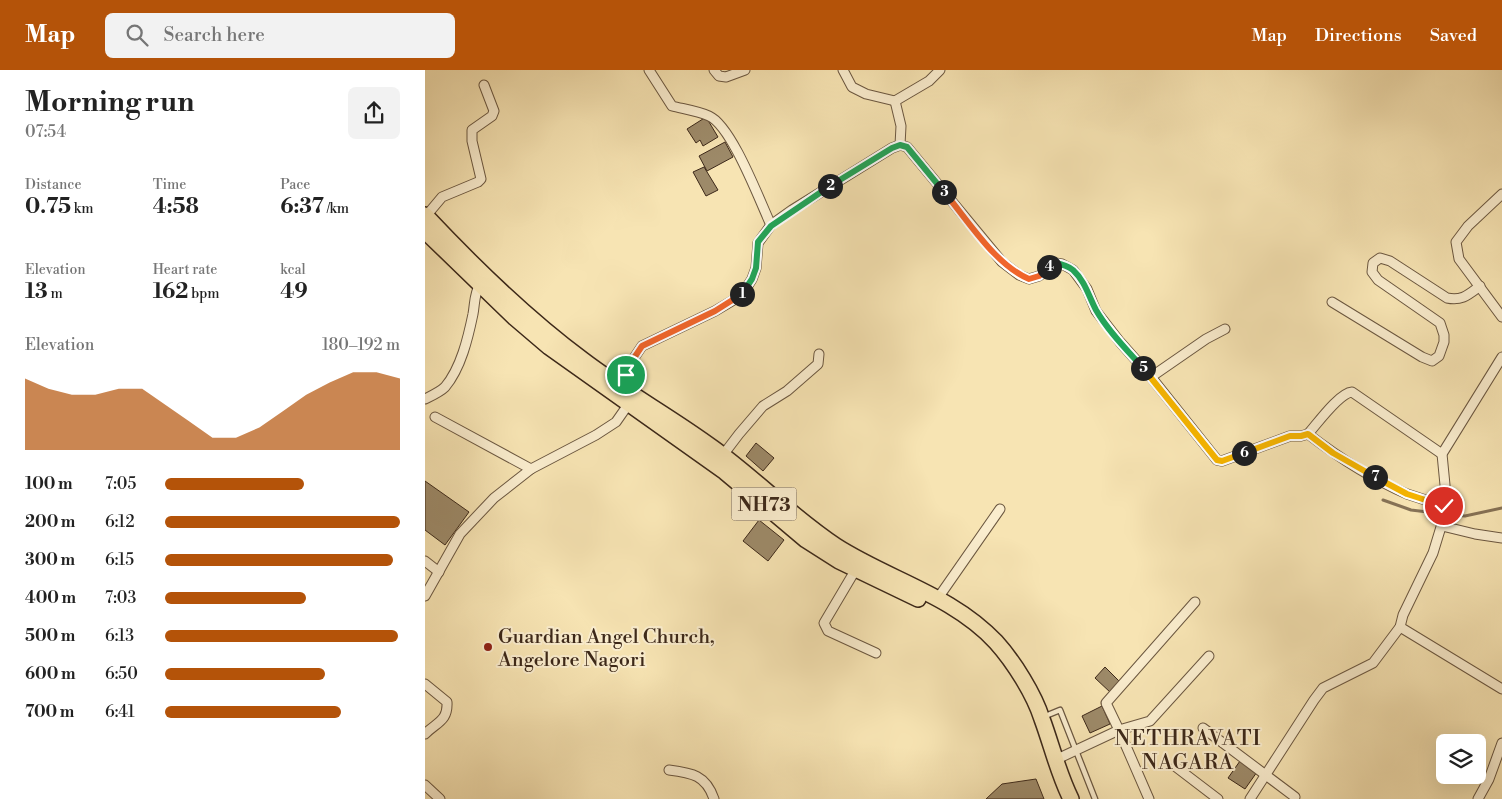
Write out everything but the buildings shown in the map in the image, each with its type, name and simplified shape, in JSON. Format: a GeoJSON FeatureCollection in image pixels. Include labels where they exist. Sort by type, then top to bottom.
{"type":"FeatureCollection","features":[{"type":"Feature","properties":{"kind":"highway","name":"NH73"},"geometry":{"type":"LineString","coordinates":[[425,221],[480,284],[549,348],[723,455],[802,521],[837,546],[939,598],[962,612],[997,643],[1015,667],[1036,704],[1042,717],[1055,760],[1071,799]]}},
{"type":"Feature","properties":{"kind":"highway","name":"NH73"},"geometry":{"type":"LineString","coordinates":[[425,221],[551,336],[585,362],[622,386],[632,400],[725,472],[806,540],[856,569],[934,607],[956,621],[989,649],[1007,673],[1027,708],[1059,799]]}},
{"type":"Feature","properties":{"kind":"street"},"geometry":{"type":"LineString","coordinates":[[649,70],[672,106],[711,116],[726,132],[748,174],[771,226]]}},
{"type":"Feature","properties":{"kind":"street"},"geometry":{"type":"LineString","coordinates":[[713,70],[719,76],[727,77],[745,70]]}},
{"type":"Feature","properties":{"kind":"street"},"geometry":{"type":"LineString","coordinates":[[843,70],[853,87],[866,94],[895,101],[929,81],[940,70]]}},
{"type":"Feature","properties":{"kind":"street"},"geometry":{"type":"LineString","coordinates":[[425,221],[442,197],[481,179],[472,140],[472,130],[492,116],[494,111],[484,85]]}},
{"type":"Feature","properties":{"kind":"street"},"geometry":{"type":"LineString","coordinates":[[895,101],[901,126],[900,145]]}},
{"type":"Feature","properties":{"kind":"street"},"geometry":{"type":"LineString","coordinates":[[622,386],[630,364],[642,346],[715,311],[742,295],[752,279],[756,268],[758,242],[771,226],[792,210],[892,148],[900,145],[907,147],[1001,262],[1019,275],[1029,279],[1039,276],[1055,263],[1062,264],[1073,270],[1087,289],[1097,311],[1120,342],[1151,377],[1217,460],[1222,461],[1290,436],[1308,434],[1340,398],[1348,392],[1352,392],[1442,454]]}},
{"type":"Feature","properties":{"kind":"street"},"geometry":{"type":"LineString","coordinates":[[1502,194],[1468,226],[1456,242],[1459,258],[1502,317]]}},
{"type":"Feature","properties":{"kind":"street"},"geometry":{"type":"LineString","coordinates":[[1332,302],[1422,357],[1432,360],[1439,356],[1444,342],[1444,335],[1439,323],[1378,280],[1373,272],[1373,263],[1380,258],[1390,261],[1447,298],[1456,300],[1465,297],[1480,286]]}},
{"type":"Feature","properties":{"kind":"street"},"geometry":{"type":"LineString","coordinates":[[425,399],[444,388],[457,367],[469,330],[475,294],[480,284]]}},
{"type":"Feature","properties":{"kind":"street"},"geometry":{"type":"LineString","coordinates":[[1151,377],[1206,339],[1225,329]]}},
{"type":"Feature","properties":{"kind":"street"},"geometry":{"type":"LineString","coordinates":[[723,455],[763,406],[787,391],[818,364],[819,354]]}},
{"type":"Feature","properties":{"kind":"street"},"geometry":{"type":"LineString","coordinates":[[1251,799],[1323,688],[1373,662],[1401,627],[1403,615],[1433,553],[1444,517],[1445,485],[1442,454],[1500,364]]}},
{"type":"Feature","properties":{"kind":"street"},"geometry":{"type":"LineString","coordinates":[[425,596],[460,534],[494,498],[531,469],[596,435],[616,422],[632,400]]}},
{"type":"Feature","properties":{"kind":"street"},"geometry":{"type":"LineString","coordinates":[[435,417],[531,469]]}},
{"type":"Feature","properties":{"kind":"street"},"geometry":{"type":"LineString","coordinates":[[1308,434],[1333,453],[1379,480],[1407,494],[1444,506]]}},
{"type":"Feature","properties":{"kind":"street"},"geometry":{"type":"LineString","coordinates":[[939,598],[1000,509]]}},
{"type":"Feature","properties":{"kind":"street"},"geometry":{"type":"LineString","coordinates":[[1441,526],[1502,538]]}},
{"type":"Feature","properties":{"kind":"street"},"geometry":{"type":"LineString","coordinates":[[425,561],[439,572]]}},
{"type":"Feature","properties":{"kind":"street"},"geometry":{"type":"LineString","coordinates":[[856,569],[824,623],[828,631],[876,653]]}},
{"type":"Feature","properties":{"kind":"street"},"geometry":{"type":"LineString","coordinates":[[1149,799],[1107,703],[1195,602]]}},
{"type":"Feature","properties":{"kind":"street"},"geometry":{"type":"LineString","coordinates":[[1401,627],[1502,689]]}},
{"type":"Feature","properties":{"kind":"street"},"geometry":{"type":"LineString","coordinates":[[1055,760],[1119,730],[1149,721],[1209,656]]}},
{"type":"Feature","properties":{"kind":"street"},"geometry":{"type":"LineString","coordinates":[[425,684],[447,702],[448,712],[441,722],[425,734]]}},
{"type":"Feature","properties":{"kind":"street"},"geometry":{"type":"LineString","coordinates":[[1203,728],[1295,797]]}},
{"type":"Feature","properties":{"kind":"street"},"geometry":{"type":"LineString","coordinates":[[1478,799],[1489,779],[1502,743]]}},
{"type":"Feature","properties":{"kind":"street"},"geometry":{"type":"LineString","coordinates":[[1176,767],[1218,799]]}},
{"type":"Feature","properties":{"kind":"street"},"geometry":{"type":"LineString","coordinates":[[669,770],[699,776],[711,791],[714,799]]}},
{"type":"Feature","properties":{"kind":"street"},"geometry":{"type":"LineString","coordinates":[[425,785],[440,799]]}},
{"type":"Feature","properties":{"kind":"lane"},"geometry":{"type":"LineString","coordinates":[[1042,717],[1060,710],[1095,799]]}},
{"type":"Feature","properties":{"kind":"waterway"},"geometry":{"type":"LineString","coordinates":[[1383,500],[1411,510],[1436,513]]}},
{"type":"Feature","properties":{"kind":"waterway"},"geometry":{"type":"LineString","coordinates":[[1452,515],[1465,516],[1502,508]]}},
{"type":"Feature","properties":{"kind":"place","name":"Guardian Angel Church, Angelore Nagori"},"geometry":{"type":"Point","coordinates":[488,647]}},
{"type":"Feature","properties":{"kind":"district","name":"NETHRAVATI NAGARA"},"geometry":{"type":"Point","coordinates":[1188,750]}},
{"type":"Feature","properties":{"kind":"route"},"geometry":{"type":"LineString","coordinates":[[626,375],[630,364],[642,346],[715,311],[742,295],[752,279],[756,268],[758,242],[771,226],[792,210],[863,165],[900,145],[907,147],[1001,262],[1019,275],[1029,279],[1039,276],[1055,263],[1062,264],[1073,270],[1087,289],[1097,311],[1120,342],[1151,377],[1217,460],[1222,461],[1290,436],[1308,434],[1333,453],[1379,480],[1407,494],[1444,506]]}}]}
